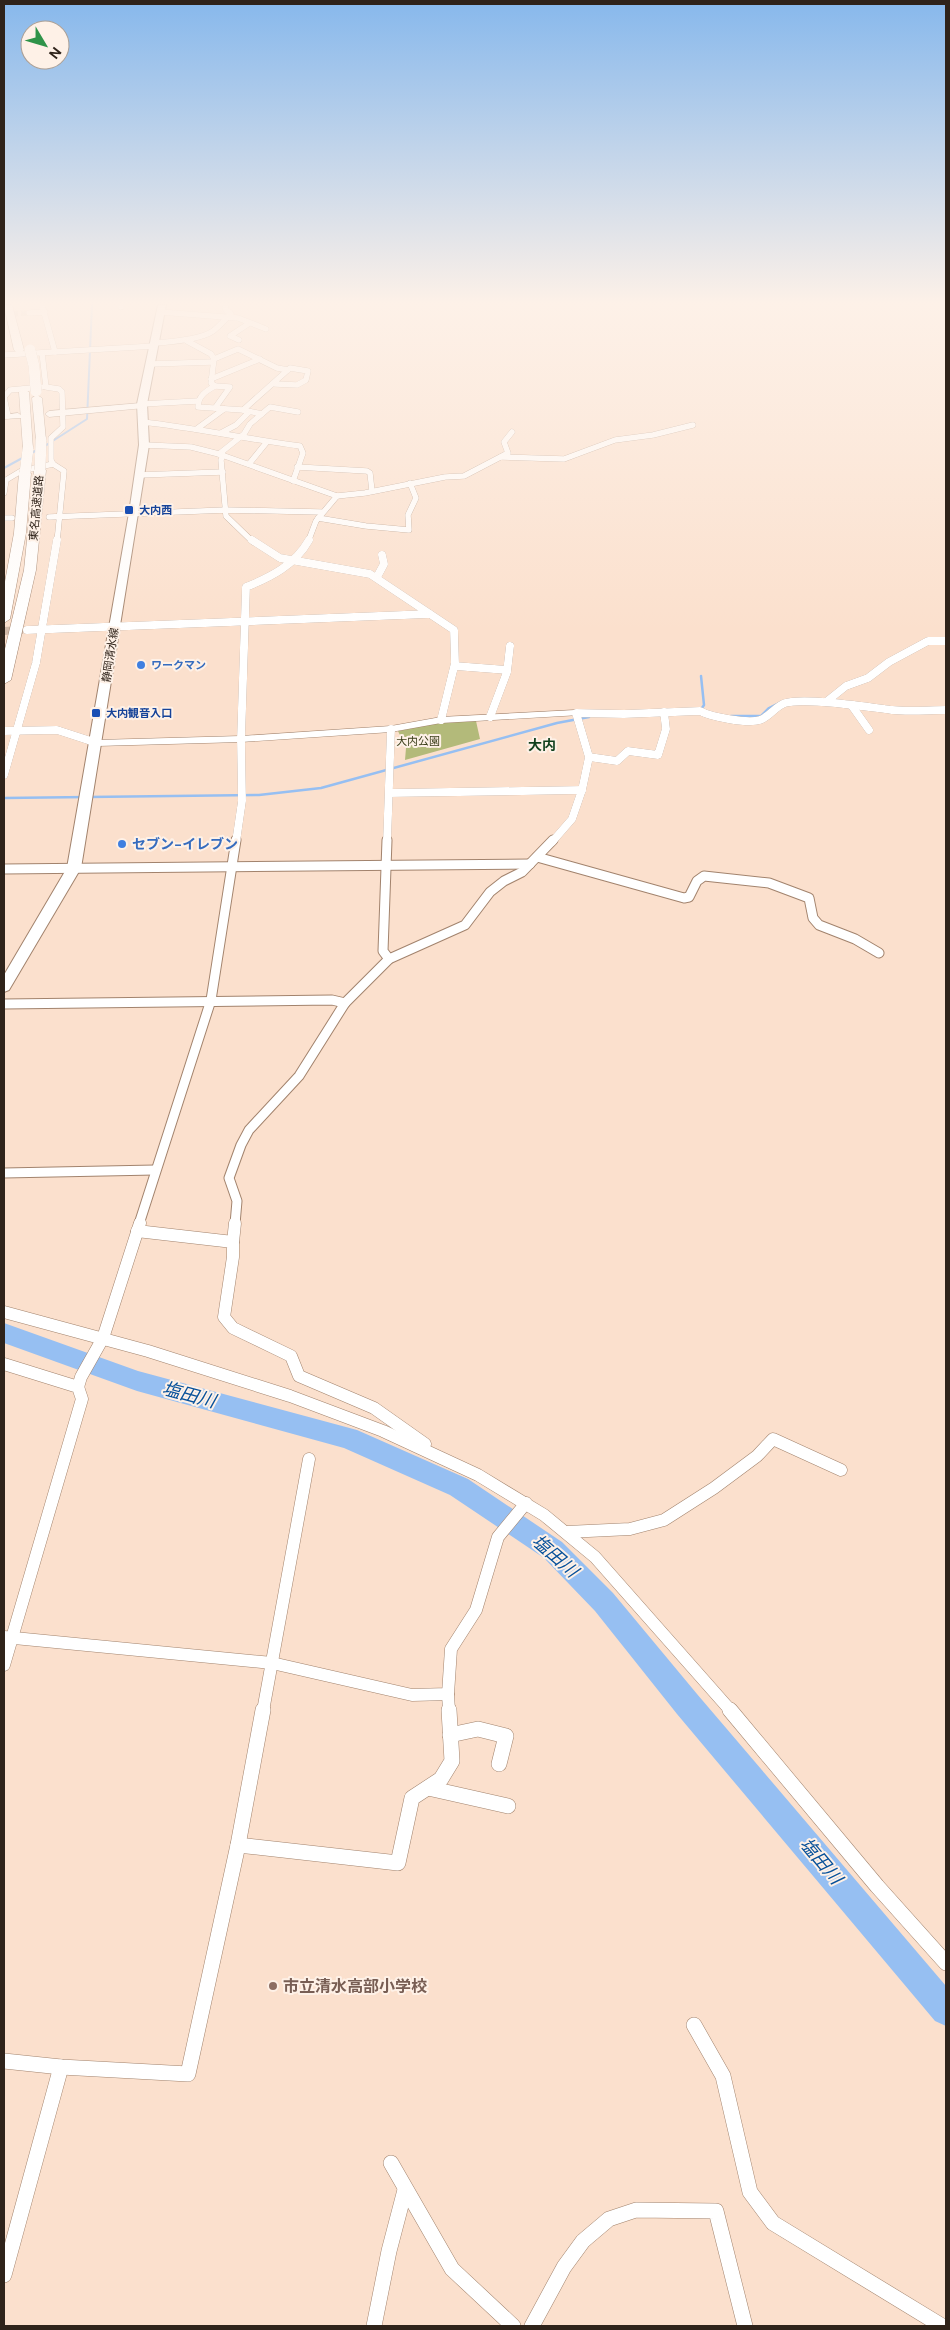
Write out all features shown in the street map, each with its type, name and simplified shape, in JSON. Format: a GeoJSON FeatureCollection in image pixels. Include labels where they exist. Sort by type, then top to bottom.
{"type":"FeatureCollection","features":[{"type":"Feature","properties":{"kind":"highway","name":"東名高速道路"},"geometry":{"type":"LineString","coordinates":[[4,619],[20,533],[28,449],[26,414]]}},
{"type":"Feature","properties":{"kind":"highway","name":"東名高速道路"},"geometry":{"type":"LineString","coordinates":[[4,680],[30,570],[40,470],[46,439],[43,414]]}},
{"type":"Feature","properties":{"kind":"main road","name":"静岡清水線"},"geometry":{"type":"LineString","coordinates":[[4,987],[74,868],[89,793],[134,513],[144,445],[143,414]]}},
{"type":"Feature","properties":{"kind":"street"},"geometry":{"type":"LineString","coordinates":[[4,775],[19,731],[45,629],[61,516],[64,471],[50,460],[51,447],[46,439],[63,427],[63,414]]}},
{"type":"Feature","properties":{"kind":"street"},"geometry":{"type":"LineString","coordinates":[[198,428],[217,414]]}},
{"type":"Feature","properties":{"kind":"street"},"geometry":{"type":"LineString","coordinates":[[221,432],[236,425],[244,414]]}},
{"type":"Feature","properties":{"kind":"street"},"geometry":{"type":"LineString","coordinates":[[262,414],[250,424],[244,434],[237,438],[221,454],[226,516],[257,545],[280,558],[362,572],[377,577],[454,630],[458,641],[441,720]]}},
{"type":"Feature","properties":{"kind":"street"},"geometry":{"type":"LineString","coordinates":[[6,417],[18,416]]}},
{"type":"Feature","properties":{"kind":"street"},"geometry":{"type":"LineString","coordinates":[[143,422],[198,428],[221,432],[237,438],[300,446],[303,453],[293,481]]}},
{"type":"Feature","properties":{"kind":"street"},"geometry":{"type":"LineString","coordinates":[[501,457],[564,459],[615,440],[652,435],[693,425]]}},
{"type":"Feature","properties":{"kind":"street"},"geometry":{"type":"LineString","coordinates":[[144,445],[191,447],[221,454],[337,496],[464,476],[508,453],[504,442],[512,432]]}},
{"type":"Feature","properties":{"kind":"street"},"geometry":{"type":"LineString","coordinates":[[249,464],[266,443]]}},
{"type":"Feature","properties":{"kind":"street"},"geometry":{"type":"LineString","coordinates":[[4,493],[6,480],[9,477],[21,471],[54,464]]}},
{"type":"Feature","properties":{"kind":"street"},"geometry":{"type":"LineString","coordinates":[[297,467],[368,472],[370,473],[372,491]]}},
{"type":"Feature","properties":{"kind":"street"},"geometry":{"type":"LineString","coordinates":[[139,475],[223,472]]}},
{"type":"Feature","properties":{"kind":"street"},"geometry":{"type":"LineString","coordinates":[[49,517],[226,510],[320,515],[366,526],[409,530],[408,515],[416,498],[410,483]]}},
{"type":"Feature","properties":{"kind":"street"},"geometry":{"type":"LineString","coordinates":[[4,1665],[8,1637],[82,1399],[78,1392],[79,1382],[103,1340],[155,1170],[211,1000],[242,801],[241,739],[246,587],[276,574],[295,560],[310,540],[311,531],[320,515],[337,496]]}},
{"type":"Feature","properties":{"kind":"street"},"geometry":{"type":"LineString","coordinates":[[4,518],[12,518]]}},
{"type":"Feature","properties":{"kind":"street"},"geometry":{"type":"LineString","coordinates":[[377,577],[384,564],[382,555]]}},
{"type":"Feature","properties":{"kind":"street"},"geometry":{"type":"LineString","coordinates":[[27,630],[115,628],[429,614]]}},
{"type":"Feature","properties":{"kind":"street"},"geometry":{"type":"LineString","coordinates":[[826,702],[846,686],[868,678],[889,662],[928,641],[946,641]]}},
{"type":"Feature","properties":{"kind":"street"},"geometry":{"type":"LineString","coordinates":[[490,717],[507,670],[511,653],[510,646]]}},
{"type":"Feature","properties":{"kind":"street"},"geometry":{"type":"LineString","coordinates":[[454,666],[507,670]]}},
{"type":"Feature","properties":{"kind":"street"},"geometry":{"type":"LineString","coordinates":[[4,732],[58,730],[97,743],[241,739],[391,729],[441,720],[576,713],[700,712],[734,719],[761,720],[785,703],[826,702],[894,710],[946,710]]}},
{"type":"Feature","properties":{"kind":"street"},"geometry":{"type":"LineString","coordinates":[[852,706],[869,730]]}},
{"type":"Feature","properties":{"kind":"street"},"geometry":{"type":"LineString","coordinates":[[589,757],[617,761],[628,751],[658,755],[666,729],[664,712]]}},
{"type":"Feature","properties":{"kind":"street"},"geometry":{"type":"LineString","coordinates":[[576,713],[589,757],[582,790],[572,819],[522,872],[504,881],[490,892],[465,925],[389,958],[345,1002],[299,1076],[249,1130],[241,1144],[230,1178],[236,1201],[233,1257],[224,1317],[233,1328],[291,1356],[299,1376],[374,1408],[439,1455],[567,1532],[600,1562],[737,1716],[912,1926],[946,1963]]}},
{"type":"Feature","properties":{"kind":"street"},"geometry":{"type":"LineString","coordinates":[[389,958],[383,951],[388,865],[391,729]]}},
{"type":"Feature","properties":{"kind":"street"},"geometry":{"type":"LineString","coordinates":[[390,793],[582,790]]}},
{"type":"Feature","properties":{"kind":"street"},"geometry":{"type":"LineString","coordinates":[[537,857],[684,898],[689,897],[697,881],[704,876],[769,883],[809,898],[812,901],[813,919],[818,924],[834,932],[851,936],[879,953]]}},
{"type":"Feature","properties":{"kind":"street"},"geometry":{"type":"LineString","coordinates":[[4,869],[530,864]]}},
{"type":"Feature","properties":{"kind":"street"},"geometry":{"type":"LineString","coordinates":[[4,1004],[211,1000],[332,1000],[345,1002]]}},
{"type":"Feature","properties":{"kind":"street"},"geometry":{"type":"LineString","coordinates":[[4,1173],[155,1170]]}},
{"type":"Feature","properties":{"kind":"street"},"geometry":{"type":"LineString","coordinates":[[136,1231],[233,1242]]}},
{"type":"Feature","properties":{"kind":"street"},"geometry":{"type":"LineString","coordinates":[[4,1312],[260,1385],[321,1406],[439,1455]]}},
{"type":"Feature","properties":{"kind":"street"},"geometry":{"type":"LineString","coordinates":[[4,1364],[79,1382]]}},
{"type":"Feature","properties":{"kind":"street"},"geometry":{"type":"LineString","coordinates":[[567,1532],[630,1529],[664,1520],[714,1488],[757,1456],[773,1439],[841,1470]]}},
{"type":"Feature","properties":{"kind":"street"},"geometry":{"type":"LineString","coordinates":[[4,2061],[61,2067],[188,2074],[238,1845],[309,1459]]}},
{"type":"Feature","properties":{"kind":"street"},"geometry":{"type":"LineString","coordinates":[[238,1845],[398,1863],[412,1798],[441,1779],[452,1761],[448,1694],[451,1649],[476,1610],[498,1537],[524,1506]]}},
{"type":"Feature","properties":{"kind":"street"},"geometry":{"type":"LineString","coordinates":[[8,1637],[272,1662],[412,1695],[448,1694]]}},
{"type":"Feature","properties":{"kind":"street"},"geometry":{"type":"LineString","coordinates":[[450,1735],[478,1729],[506,1736],[499,1764]]}},
{"type":"Feature","properties":{"kind":"street"},"geometry":{"type":"LineString","coordinates":[[428,1788],[508,1806]]}},
{"type":"Feature","properties":{"kind":"street"},"geometry":{"type":"LineString","coordinates":[[694,2025],[723,2076],[750,2192],[773,2223],[942,2326]]}},
{"type":"Feature","properties":{"kind":"street"},"geometry":{"type":"LineString","coordinates":[[4,2275],[61,2067]]}},
{"type":"Feature","properties":{"kind":"street"},"geometry":{"type":"LineString","coordinates":[[391,2164],[452,2269],[512,2326]]}},
{"type":"Feature","properties":{"kind":"street"},"geometry":{"type":"LineString","coordinates":[[374,2326],[389,2251],[405,2190]]}},
{"type":"Feature","properties":{"kind":"street"},"geometry":{"type":"LineString","coordinates":[[532,2326],[564,2267],[583,2241],[609,2219],[636,2210],[716,2211],[745,2326]]}},
{"type":"Feature","properties":{"kind":"green space","name":"大内公園"},"geometry":{"type":"Polygon","coordinates":[[[476,721],[480,739],[405,760],[406,748],[398,731],[442,722],[476,721]]]}},
{"type":"Feature","properties":{"kind":"waterway"},"geometry":{"type":"LineString","coordinates":[[4,468],[48,444],[87,419],[87,414]]}},
{"type":"Feature","properties":{"kind":"waterway"},"geometry":{"type":"LineString","coordinates":[[700,711],[704,705],[701,676]]}},
{"type":"Feature","properties":{"kind":"waterway"},"geometry":{"type":"LineString","coordinates":[[731,716],[761,716],[769,708],[781,702]]}},
{"type":"Feature","properties":{"kind":"waterway"},"geometry":{"type":"LineString","coordinates":[[4,798],[259,795],[321,788],[557,723],[589,717]]}},
{"type":"Feature","properties":{"kind":"waterway","name":"塩田川"},"geometry":{"type":"LineString","coordinates":[[4,1333],[137,1381],[348,1438],[459,1487],[553,1550],[604,1602],[687,1704],[946,2010]]}},
{"type":"Feature","properties":{"kind":"tunnel"},"geometry":{"type":"LineString","coordinates":[[4,631],[23,630]]}},
{"type":"Feature","properties":{"kind":"place","name":"大内西"},"geometry":{"type":"Point","coordinates":[129,510]}},
{"type":"Feature","properties":{"kind":"place","name":"ワークマン"},"geometry":{"type":"Point","coordinates":[141,665]}},
{"type":"Feature","properties":{"kind":"place","name":"大内観音入口"},"geometry":{"type":"Point","coordinates":[96,713]}},
{"type":"Feature","properties":{"kind":"place","name":"セブン-イレブン"},"geometry":{"type":"Point","coordinates":[122,844]}},
{"type":"Feature","properties":{"kind":"place","name":"市立清水高部小学校"},"geometry":{"type":"Point","coordinates":[273,1986]}},
{"type":"Feature","properties":{"kind":"district","name":"大内"},"geometry":{"type":"Point","coordinates":[542,745]}}]}
